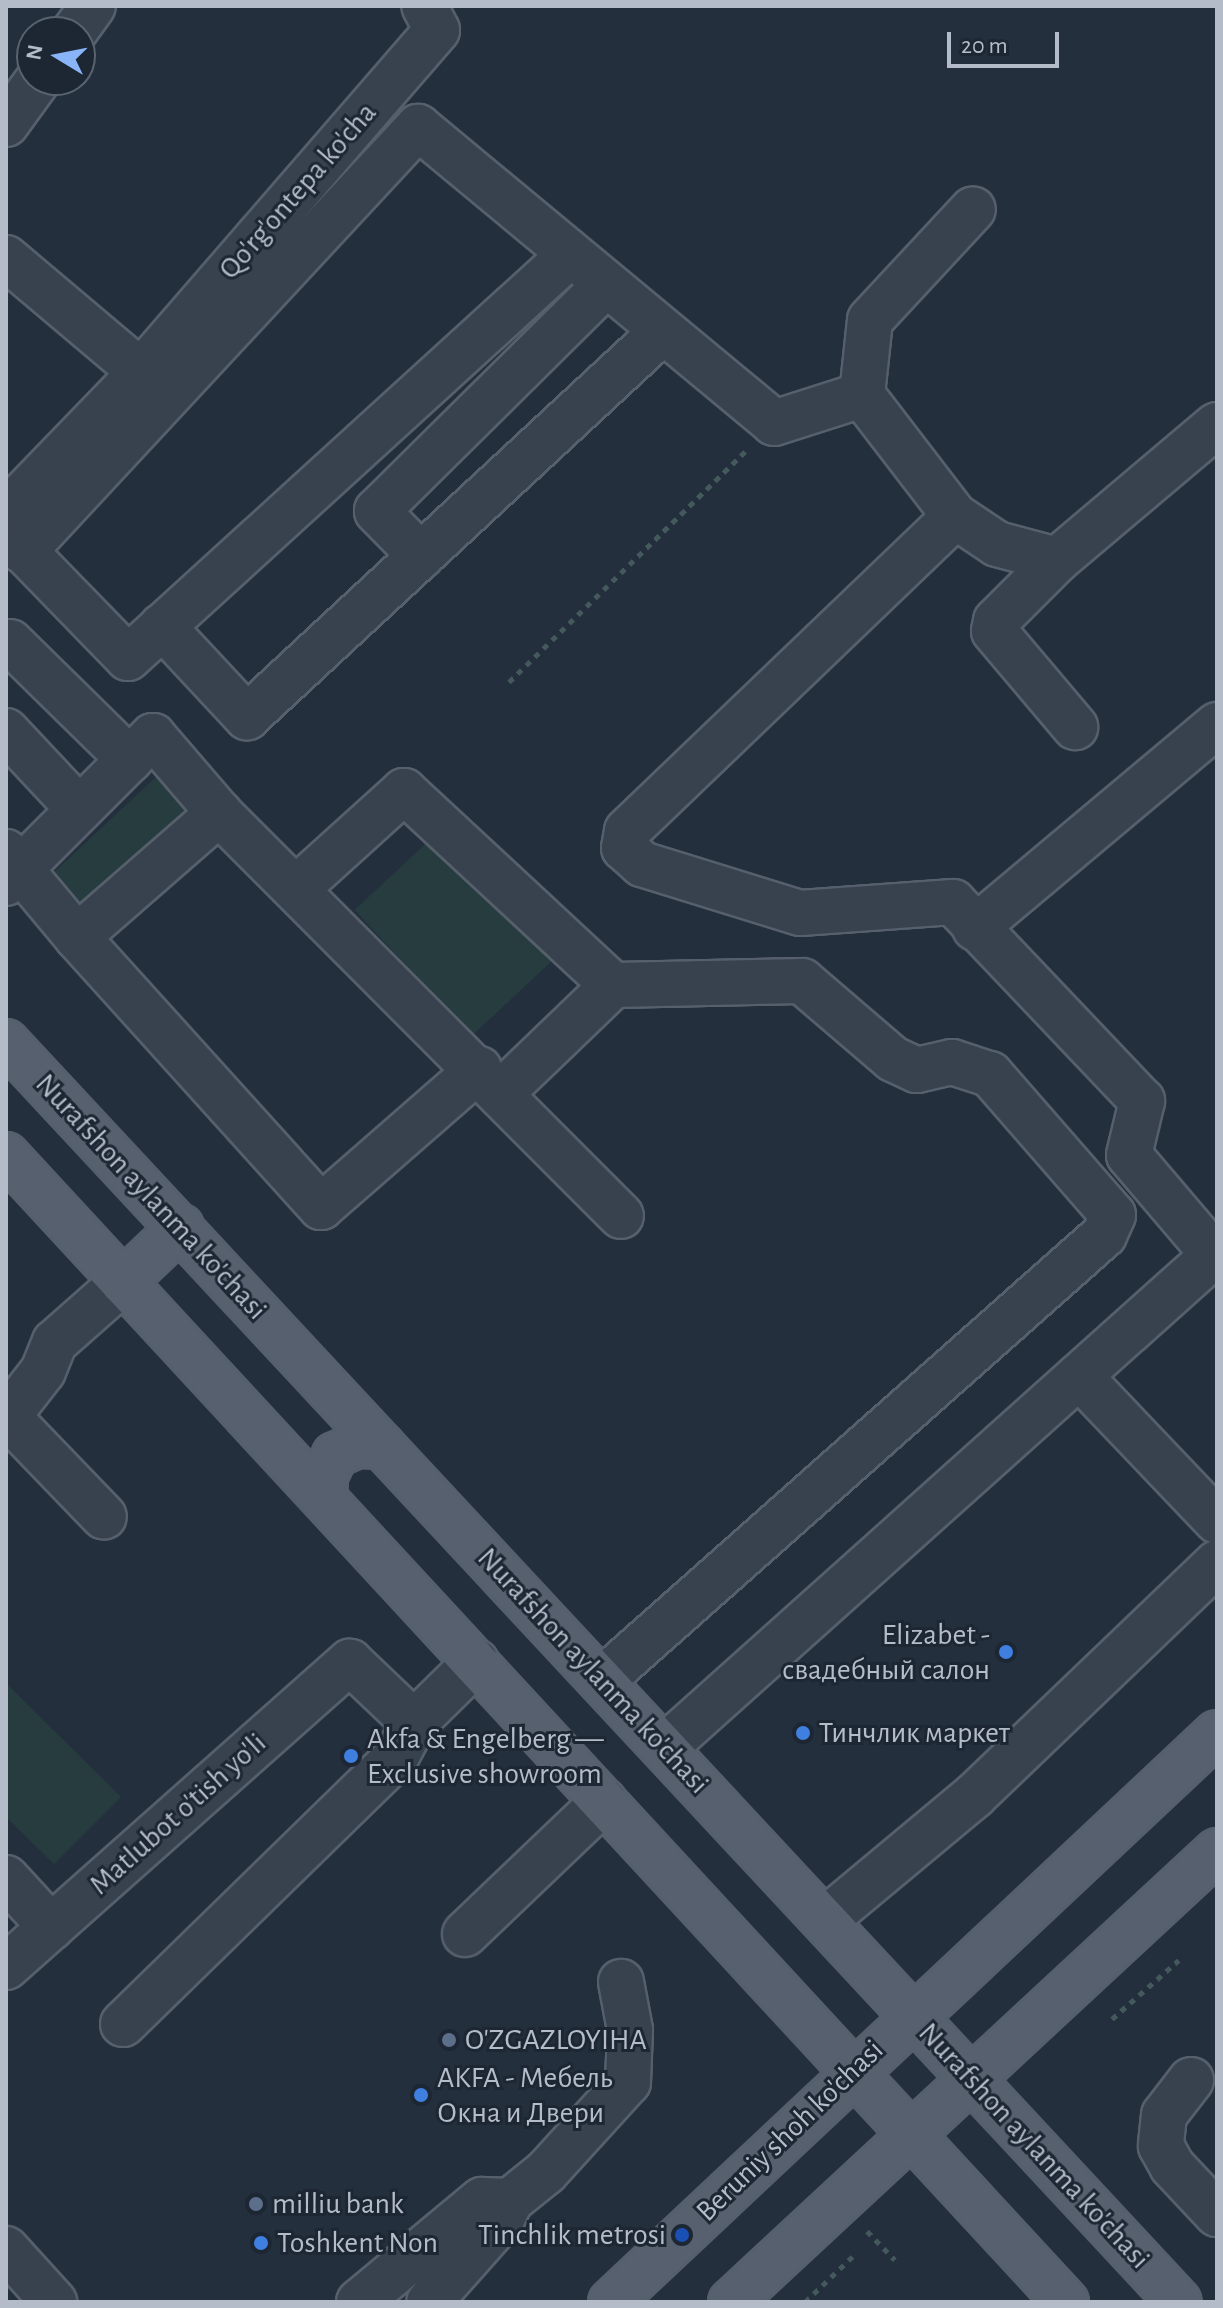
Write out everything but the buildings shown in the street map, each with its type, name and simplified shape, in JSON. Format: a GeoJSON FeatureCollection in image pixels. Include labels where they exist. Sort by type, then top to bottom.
{"type":"FeatureCollection","features":[{"type":"Feature","properties":{"kind":"main road","name":"Nurafshon aylanma ko'chasi"},"geometry":{"type":"LineString","coordinates":[[6,1042],[1179,2302]]}},
{"type":"Feature","properties":{"kind":"main road"},"geometry":{"type":"LineString","coordinates":[[6,1155],[1066,2302]]}},
{"type":"Feature","properties":{"kind":"main road"},"geometry":{"type":"LineString","coordinates":[[123,1282],[181,1227]]}},
{"type":"Feature","properties":{"kind":"main road"},"geometry":{"type":"LineString","coordinates":[[324,1498],[325,1476],[335,1455],[357,1445],[382,1446]]}},
{"type":"Feature","properties":{"kind":"main road","name":"Beruniy shoh ko'chasi"},"geometry":{"type":"LineString","coordinates":[[611,2302],[853,2070],[1217,1733]]}},
{"type":"Feature","properties":{"kind":"main road"},"geometry":{"type":"LineString","coordinates":[[731,2302],[1217,1851]]}},
{"type":"Feature","properties":{"kind":"street","name":"Qo'rg'ontepa ko'cha"},"geometry":{"type":"LineString","coordinates":[[6,512],[141,372],[437,30],[424,6]]}},
{"type":"Feature","properties":{"kind":"street"},"geometry":{"type":"LineString","coordinates":[[6,124],[26,96]]}},
{"type":"Feature","properties":{"kind":"street"},"geometry":{"type":"LineString","coordinates":[[569,256],[128,658],[15,547],[418,127],[569,256],[774,423],[862,395]]}},
{"type":"Feature","properties":{"kind":"street"},"geometry":{"type":"LineString","coordinates":[[973,209],[870,320],[862,395],[955,516],[997,544],[1057,560]]}},
{"type":"Feature","properties":{"kind":"street"},"geometry":{"type":"LineString","coordinates":[[6,258],[141,372]]}},
{"type":"Feature","properties":{"kind":"street"},"geometry":{"type":"LineString","coordinates":[[421,556],[377,511],[605,285]]}},
{"type":"Feature","properties":{"kind":"street"},"geometry":{"type":"LineString","coordinates":[[162,626],[247,717],[662,332]]}},
{"type":"Feature","properties":{"kind":"street"},"geometry":{"type":"LineString","coordinates":[[1075,727],[994,631],[996,621],[1057,560],[1215,430]]}},
{"type":"Feature","properties":{"kind":"street"},"geometry":{"type":"LineString","coordinates":[[665,1747],[1216,1254],[1129,1155],[1142,1101],[953,902],[800,913],[642,864],[624,848],[627,831],[955,516]]}},
{"type":"Feature","properties":{"kind":"street"},"geometry":{"type":"LineString","coordinates":[[10,642],[130,760]]}},
{"type":"Feature","properties":{"kind":"street"},"geometry":{"type":"LineString","coordinates":[[975,928],[1217,725]]}},
{"type":"Feature","properties":{"kind":"street"},"geometry":{"type":"LineString","coordinates":[[6,731],[79,809]]}},
{"type":"Feature","properties":{"kind":"street"},"geometry":{"type":"LineString","coordinates":[[602,1680],[1104,1235],[1113,1215],[990,1074],[952,1062],[917,1070],[893,1059],[802,981],[613,985],[491,1081],[321,1207],[11,868],[79,809],[153,736],[219,813],[491,1081],[621,1216]]}},
{"type":"Feature","properties":{"kind":"street"},"geometry":{"type":"LineString","coordinates":[[296,889],[404,791],[613,985]]}},
{"type":"Feature","properties":{"kind":"street"},"geometry":{"type":"LineString","coordinates":[[77,937],[219,813]]}},
{"type":"Feature","properties":{"kind":"street"},"geometry":{"type":"LineString","coordinates":[[104,1517],[7,1416],[43,1371],[55,1342],[123,1282]]}},
{"type":"Feature","properties":{"kind":"street"},"geometry":{"type":"LineString","coordinates":[[1079,1376],[1217,1521]]}},
{"type":"Feature","properties":{"kind":"street"},"geometry":{"type":"LineString","coordinates":[[825,1920],[974,1796],[1217,1563]]}},
{"type":"Feature","properties":{"kind":"street","name":"Matlubot o'tish yo'li"},"geometry":{"type":"LineString","coordinates":[[6,1967],[350,1662],[414,1723]]}},
{"type":"Feature","properties":{"kind":"street"},"geometry":{"type":"LineString","coordinates":[[123,2024],[395,1759],[414,1723],[476,1662]]}},
{"type":"Feature","properties":{"kind":"street"},"geometry":{"type":"LineString","coordinates":[[465,1934],[604,1801]]}},
{"type":"Feature","properties":{"kind":"street"},"geometry":{"type":"LineString","coordinates":[[6,1878],[51,1927]]}},
{"type":"Feature","properties":{"kind":"street"},"geometry":{"type":"LineString","coordinates":[[429,2302],[501,2221],[510,2201],[546,2172],[628,2082],[630,2030],[621,1982]]}},
{"type":"Feature","properties":{"kind":"street"},"geometry":{"type":"LineString","coordinates":[[1191,2080],[1164,2115],[1161,2146],[1172,2166],[1217,2214]]}},
{"type":"Feature","properties":{"kind":"street"},"geometry":{"type":"LineString","coordinates":[[359,2302],[482,2200],[510,2201]]}},
{"type":"Feature","properties":{"kind":"street"},"geometry":{"type":"LineString","coordinates":[[6,2249],[54,2302]]}},
{"type":"Feature","properties":{"kind":"path"},"geometry":{"type":"LineString","coordinates":[[509,682],[774,423]]}},
{"type":"Feature","properties":{"kind":"path"},"geometry":{"type":"LineString","coordinates":[[1112,2019],[1179,1960]]}},
{"type":"Feature","properties":{"kind":"path"},"geometry":{"type":"LineString","coordinates":[[863,2227],[895,2260]]}},
{"type":"Feature","properties":{"kind":"path"},"geometry":{"type":"LineString","coordinates":[[805,2302],[854,2255]]}},
{"type":"Feature","properties":{"kind":"green space"},"geometry":{"type":"Polygon","coordinates":[[[158,775],[192,811],[87,904],[74,900],[50,876],[158,775]]]}},
{"type":"Feature","properties":{"kind":"green space"},"geometry":{"type":"Polygon","coordinates":[[[435,835],[552,961],[472,1036],[355,910],[435,835]]]}},
{"type":"Feature","properties":{"kind":"green space"},"geometry":{"type":"Polygon","coordinates":[[[6,1683],[121,1797],[54,1864],[6,1817],[6,1683]]]}},
{"type":"Feature","properties":{"kind":"place","name":"Elizabet - свадебный салон"},"geometry":{"type":"Point","coordinates":[1006,1652]}},
{"type":"Feature","properties":{"kind":"place","name":"Тинчлик маркет"},"geometry":{"type":"Point","coordinates":[803,1733]}},
{"type":"Feature","properties":{"kind":"place","name":"Akfa & Engelberg — Exclusive showroom"},"geometry":{"type":"Point","coordinates":[351,1756]}},
{"type":"Feature","properties":{"kind":"place","name":"O'ZGAZLOYIHA"},"geometry":{"type":"Point","coordinates":[449,2040]}},
{"type":"Feature","properties":{"kind":"place","name":"AKFA - Мебель Окна и Двери"},"geometry":{"type":"Point","coordinates":[421,2095]}},
{"type":"Feature","properties":{"kind":"place","name":"milliu bank"},"geometry":{"type":"Point","coordinates":[256,2204]}},
{"type":"Feature","properties":{"kind":"place","name":"Tinchlik metrosi"},"geometry":{"type":"Point","coordinates":[682,2235]}},
{"type":"Feature","properties":{"kind":"place","name":"Toshkent Non"},"geometry":{"type":"Point","coordinates":[261,2243]}}]}
